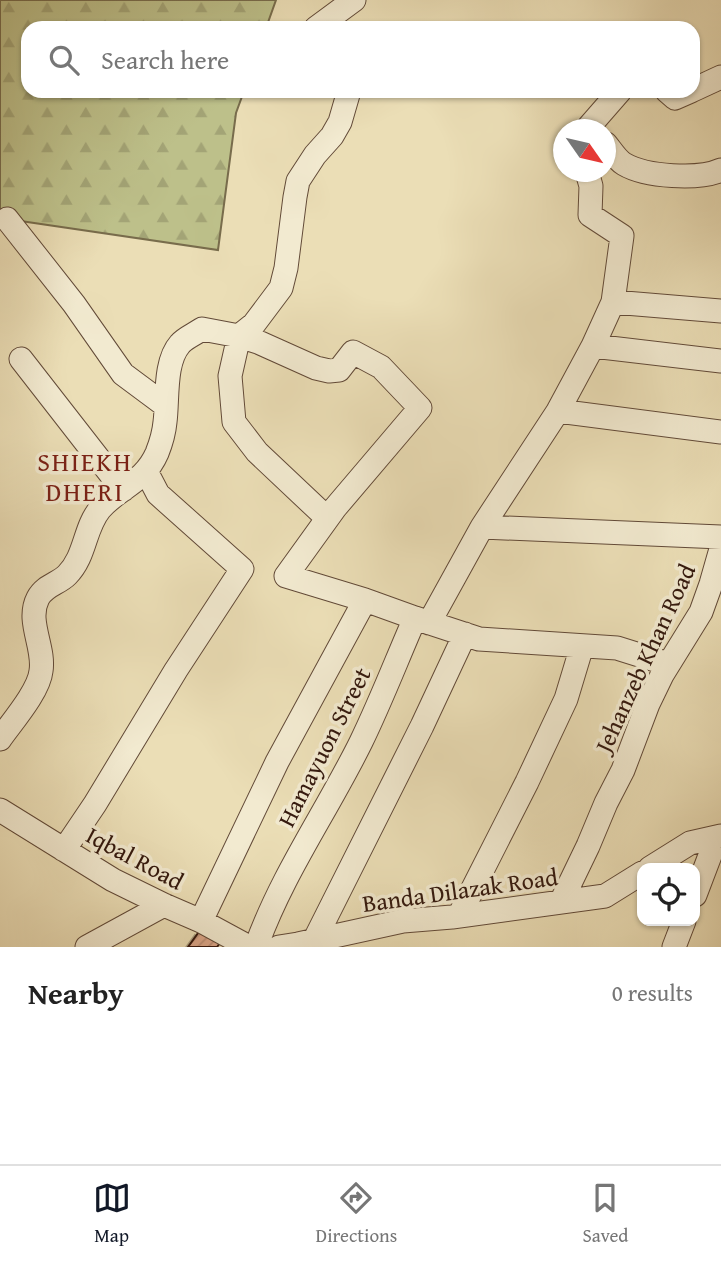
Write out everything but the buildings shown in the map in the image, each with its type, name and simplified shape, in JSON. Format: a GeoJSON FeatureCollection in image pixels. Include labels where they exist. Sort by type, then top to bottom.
{"type":"FeatureCollection","features":[{"type":"Feature","properties":{"kind":"street"},"geometry":{"type":"LineString","coordinates":[[326,21],[354,0]]}},
{"type":"Feature","properties":{"kind":"street"},"geometry":{"type":"LineString","coordinates":[[700,86],[721,77]]}},
{"type":"Feature","properties":{"kind":"street"},"geometry":{"type":"LineString","coordinates":[[327,518],[257,453],[234,422],[230,376],[239,336],[254,324],[281,288],[298,181],[315,155],[332,136],[340,122],[347,98]]}},
{"type":"Feature","properties":{"kind":"street"},"geometry":{"type":"LineString","coordinates":[[597,119],[614,98]]}},
{"type":"Feature","properties":{"kind":"street"},"geometry":{"type":"LineString","coordinates":[[616,155],[624,164],[650,173],[682,176],[721,170]]}},
{"type":"Feature","properties":{"kind":"street","name":"Hamayuon Street"},"geometry":{"type":"LineString","coordinates":[[256,947],[265,922],[292,868],[361,742],[422,621],[558,411],[613,302],[622,236],[590,215],[590,182]]}},
{"type":"Feature","properties":{"kind":"street"},"geometry":{"type":"LineString","coordinates":[[6,219],[74,304],[123,374],[166,406]]}},
{"type":"Feature","properties":{"kind":"street"},"geometry":{"type":"LineString","coordinates":[[613,302],[721,311]]}},
{"type":"Feature","properties":{"kind":"street"},"geometry":{"type":"LineString","coordinates":[[0,739],[40,678],[41,655],[34,611],[37,599],[43,590],[68,574],[82,554],[86,536],[102,507],[133,484],[156,456],[163,437],[170,364],[180,344],[202,329],[258,342],[328,371],[338,370],[353,352],[381,367],[420,408],[327,518],[286,576],[480,639],[617,648],[668,664]]}},
{"type":"Feature","properties":{"kind":"street"},"geometry":{"type":"LineString","coordinates":[[593,346],[721,361]]}},
{"type":"Feature","properties":{"kind":"street"},"geometry":{"type":"LineString","coordinates":[[22,359],[123,490]]}},
{"type":"Feature","properties":{"kind":"street"},"geometry":{"type":"LineString","coordinates":[[558,411],[721,432]]}},
{"type":"Feature","properties":{"kind":"street"},"geometry":{"type":"LineString","coordinates":[[64,850],[242,569],[158,494],[146,471]]}},
{"type":"Feature","properties":{"kind":"street"},"geometry":{"type":"LineString","coordinates":[[482,527],[721,537]]}},
{"type":"Feature","properties":{"kind":"street","name":"Jehanzeb Khan Road"},"geometry":{"type":"LineString","coordinates":[[561,902],[623,769],[648,704],[668,664],[701,611],[721,550]]}},
{"type":"Feature","properties":{"kind":"street"},"geometry":{"type":"LineString","coordinates":[[201,921],[277,762],[365,600]]}},
{"type":"Feature","properties":{"kind":"street"},"geometry":{"type":"LineString","coordinates":[[314,941],[465,634]]}},
{"type":"Feature","properties":{"kind":"street"},"geometry":{"type":"LineString","coordinates":[[459,916],[566,699],[582,646]]}},
{"type":"Feature","properties":{"kind":"street","name":"Iqbal Road"},"geometry":{"type":"LineString","coordinates":[[0,810],[113,880],[201,921],[249,947]]}},
{"type":"Feature","properties":{"kind":"street"},"geometry":{"type":"LineString","coordinates":[[658,863],[690,843],[719,837]]}},
{"type":"Feature","properties":{"kind":"street"},"geometry":{"type":"LineString","coordinates":[[700,883],[719,837]]}},
{"type":"Feature","properties":{"kind":"street","name":"Banda Dilazak Road"},"geometry":{"type":"LineString","coordinates":[[279,947],[403,921],[605,896],[637,876]]}},
{"type":"Feature","properties":{"kind":"street"},"geometry":{"type":"LineString","coordinates":[[87,947],[163,905]]}},
{"type":"Feature","properties":{"kind":"street"},"geometry":{"type":"LineString","coordinates":[[674,947],[682,926]]}},
{"type":"Feature","properties":{"kind":"green space"},"geometry":{"type":"Polygon","coordinates":[[[0,0],[276,0],[268,21],[21,21],[21,98],[241,98],[236,113],[218,250],[0,216],[0,0]]]}},
{"type":"Feature","properties":{"kind":"district","name":"SHIEKH DHERI"},"geometry":{"type":"Point","coordinates":[85,476]}}]}
